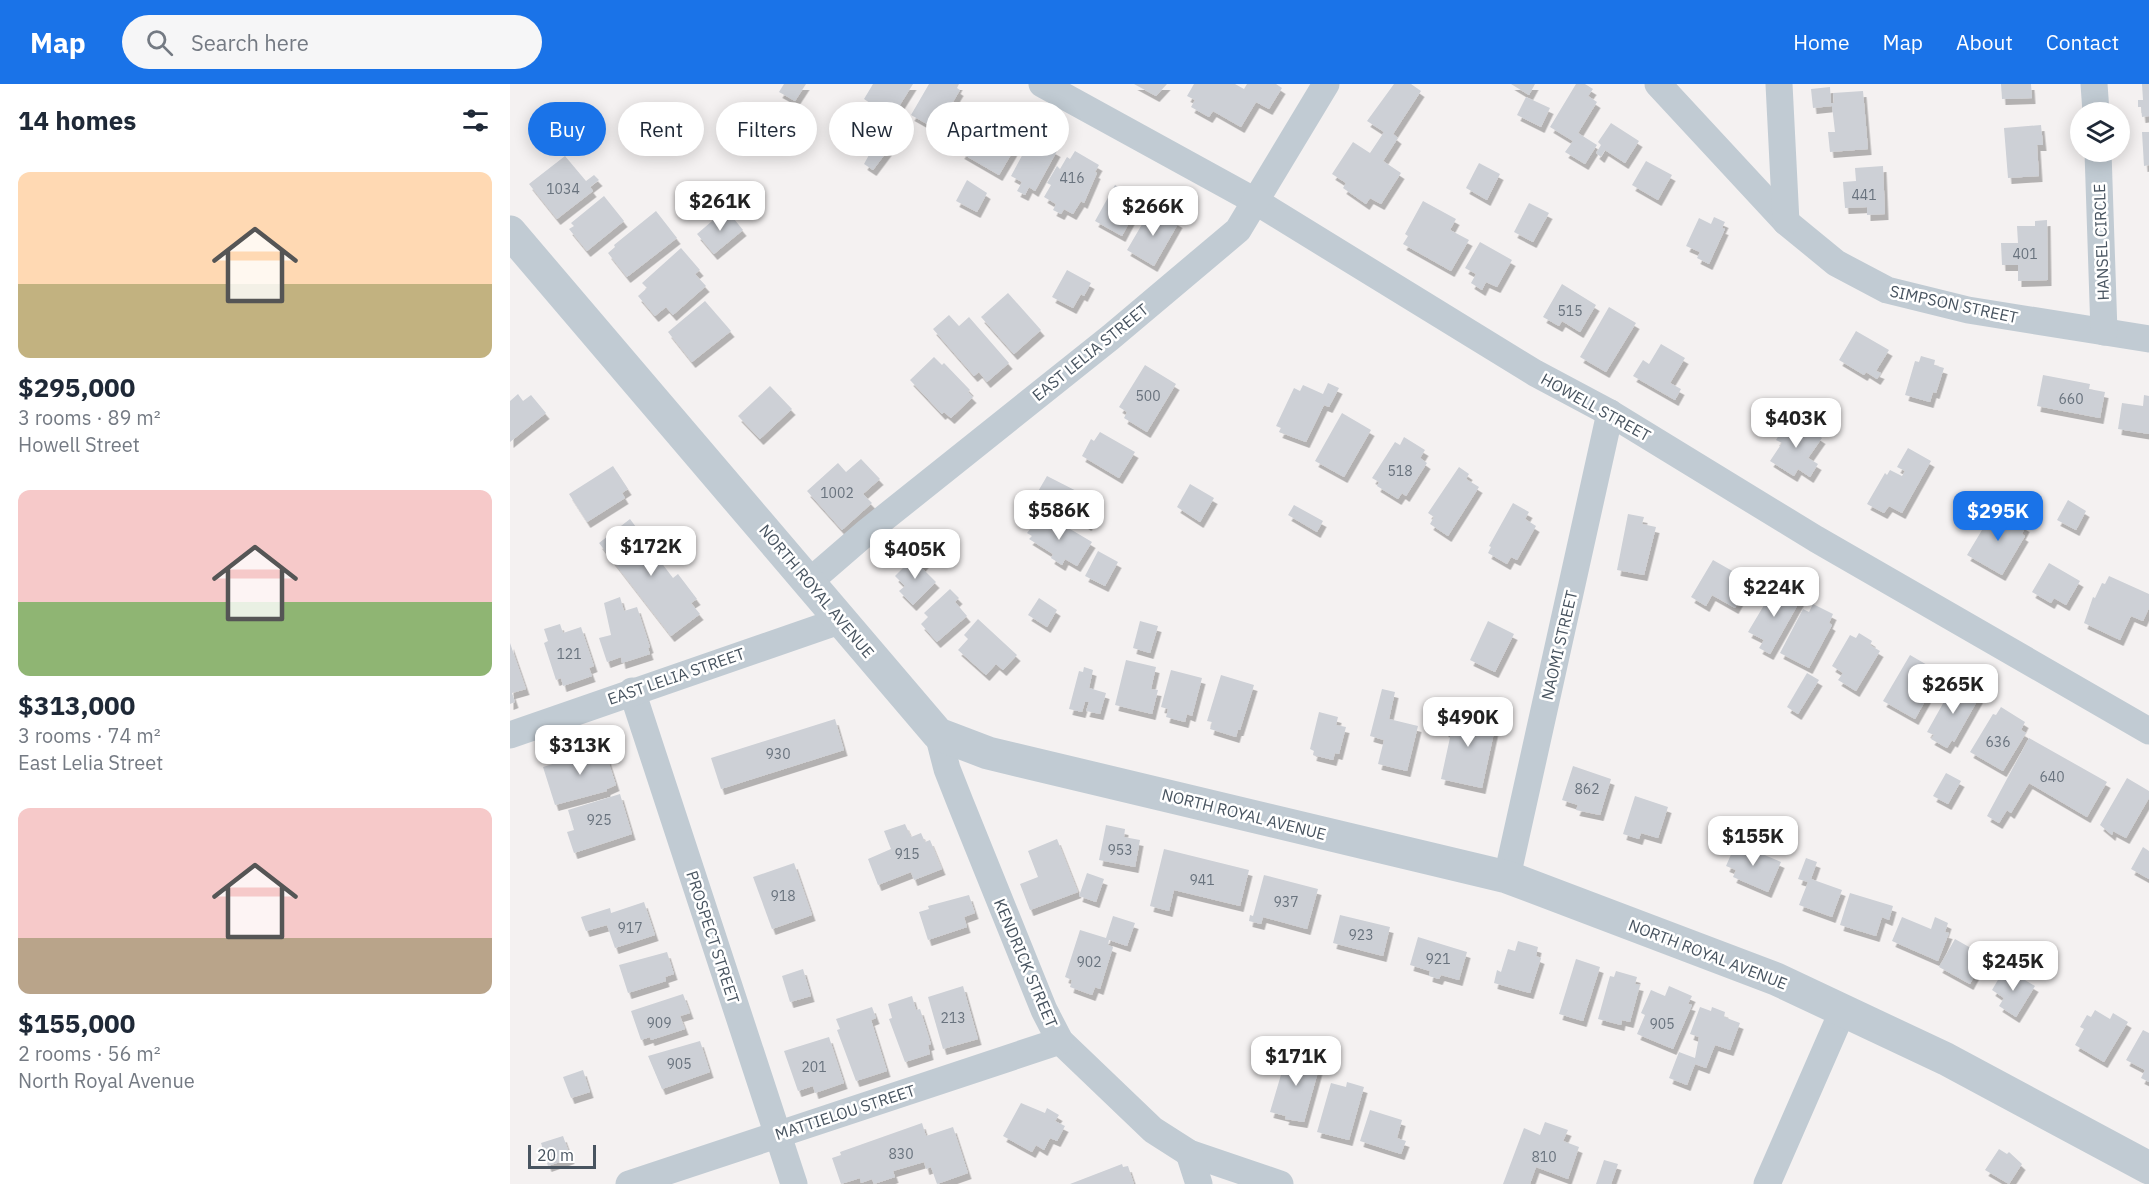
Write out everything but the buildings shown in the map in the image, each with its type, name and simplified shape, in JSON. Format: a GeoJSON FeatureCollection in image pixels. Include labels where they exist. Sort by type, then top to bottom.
{"type":"FeatureCollection","features":[{"type":"Feature","properties":{"kind":"street","name":"HOWELL STREET"},"geometry":{"type":"LineString","coordinates":[[1042,84],[1255,201],[1535,373],[1611,413],[1816,539],[2149,731]]}},
{"type":"Feature","properties":{"kind":"street","name":"EAST LELIA STREET"},"geometry":{"type":"LineString","coordinates":[[809,582],[868,531],[1111,337],[1238,230],[1326,84]]}},
{"type":"Feature","properties":{"kind":"street","name":"SIMPSON STREET"},"geometry":{"type":"LineString","coordinates":[[1658,84],[1786,222],[1836,263],[1887,290],[1968,310],[2149,339]]}},
{"type":"Feature","properties":{"kind":"street"},"geometry":{"type":"LineString","coordinates":[[1779,84],[1786,222]]}},
{"type":"Feature","properties":{"kind":"street"},"geometry":{"type":"LineString","coordinates":[[2094,84],[2095,102]]}},
{"type":"Feature","properties":{"kind":"street","name":"HANSEL CIRCLE"},"geometry":{"type":"LineString","coordinates":[[2098,162],[2104,332]]}},
{"type":"Feature","properties":{"kind":"street","name":"NORTH ROYAL AVENUE"},"geometry":{"type":"LineString","coordinates":[[510,232],[938,734],[987,753],[1506,877],[1776,979],[1946,1059],[2149,1168]]}},
{"type":"Feature","properties":{"kind":"street","name":"NAOMI STREET"},"geometry":{"type":"LineString","coordinates":[[1506,877],[1611,413]]}},
{"type":"Feature","properties":{"kind":"street","name":"EAST LELIA STREET"},"geometry":{"type":"LineString","coordinates":[[510,735],[842,620]]}},
{"type":"Feature","properties":{"kind":"street","name":"PROSPECT STREET"},"geometry":{"type":"LineString","coordinates":[[632,691],[794,1184]]}},
{"type":"Feature","properties":{"kind":"street","name":"KENDRICK STREET"},"geometry":{"type":"LineString","coordinates":[[938,734],[947,769],[960,802],[1044,1010],[1060,1041],[1153,1130],[1189,1153],[1280,1184]]}},
{"type":"Feature","properties":{"kind":"street"},"geometry":{"type":"LineString","coordinates":[[1767,1184],[1843,1010]]}},
{"type":"Feature","properties":{"kind":"street","name":"MATTIELOU STREET"},"geometry":{"type":"LineString","coordinates":[[629,1184],[1060,1041]]}},
{"type":"Feature","properties":{"kind":"street"},"geometry":{"type":"LineString","coordinates":[[1189,1153],[1199,1184]]}}]}
